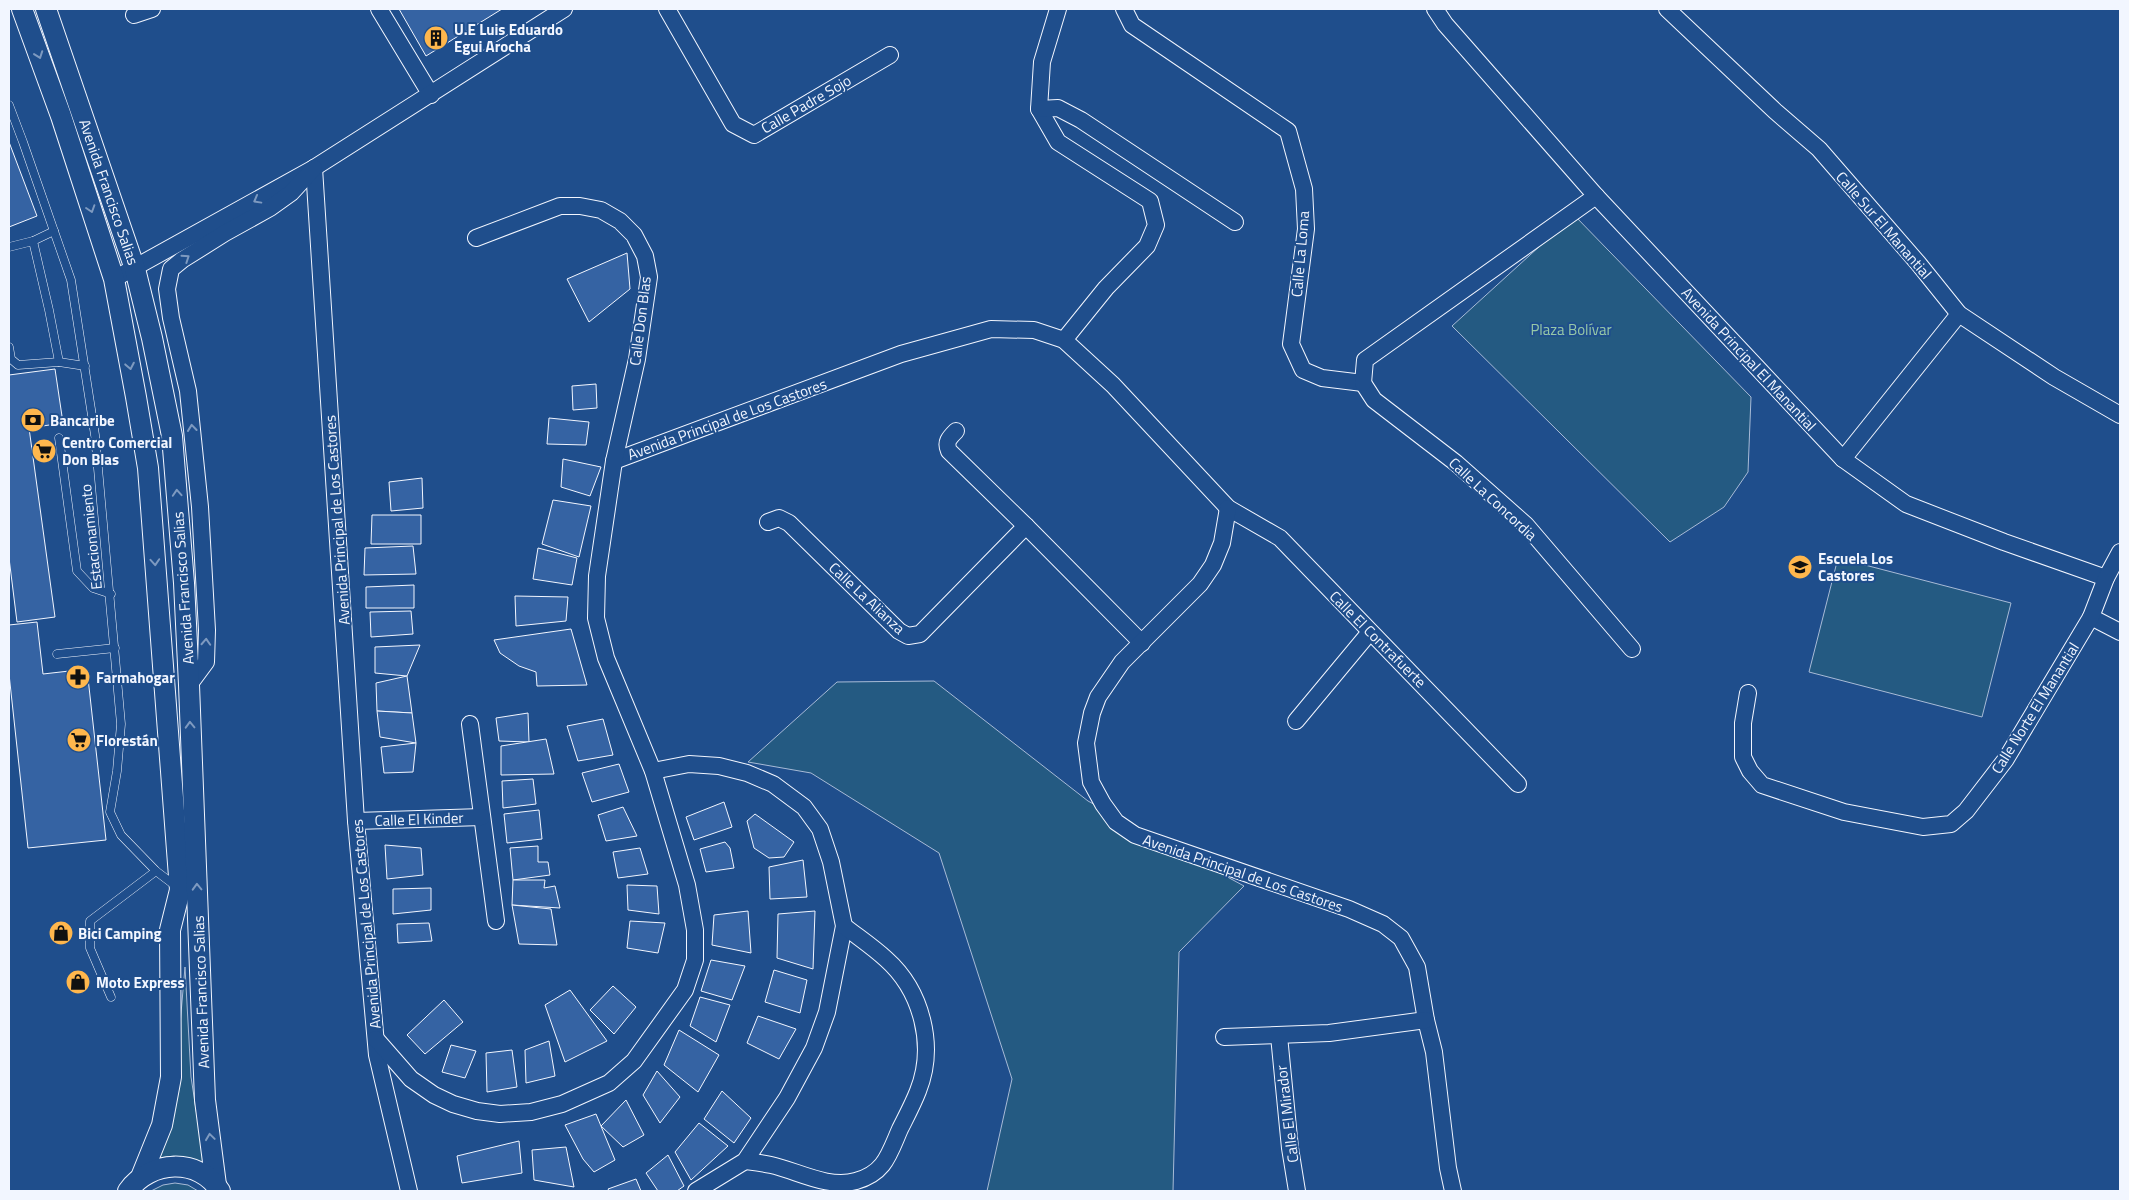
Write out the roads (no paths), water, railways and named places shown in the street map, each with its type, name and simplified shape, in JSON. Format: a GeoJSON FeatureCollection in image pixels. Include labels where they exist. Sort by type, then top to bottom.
{"type":"FeatureCollection","features":[{"type":"Feature","properties":{"kind":"street","name":"Avenida Francisco Salias"},"geometry":{"type":"LineString","coordinates":[[46,9],[135,269],[152,338],[172,436],[184,583],[205,1100],[218,1188]]}},
{"type":"Feature","properties":{"kind":"street"},"geometry":{"type":"LineString","coordinates":[[134,15],[152,9]]}},
{"type":"Feature","properties":{"kind":"street"},"geometry":{"type":"LineString","coordinates":[[379,9],[431,95]]}},
{"type":"Feature","properties":{"kind":"street"},"geometry":{"type":"LineString","coordinates":[[114,279],[314,168],[564,9]]}},
{"type":"Feature","properties":{"kind":"street","name":"Calle Padre Sojo"},"geometry":{"type":"LineString","coordinates":[[667,9],[733,124],[754,135],[890,55]]}},
{"type":"Feature","properties":{"kind":"street"},"geometry":{"type":"LineString","coordinates":[[1058,9],[1042,62],[1039,108],[1058,142],[1150,201],[1156,226],[1147,246],[1106,288],[1064,340]]}},
{"type":"Feature","properties":{"kind":"street","name":"Calle La Loma"},"geometry":{"type":"LineString","coordinates":[[1124,9],[1132,25],[1288,131],[1304,189],[1306,229],[1290,344],[1302,370],[1322,378],[1363,383]]}},
{"type":"Feature","properties":{"kind":"street","name":"Avenida Principal El Manantial"},"geometry":{"type":"LineString","coordinates":[[1435,9],[1445,24],[1531,124],[1596,196],[1843,460],[1906,504],[2004,542],[2106,578]]}},
{"type":"Feature","properties":{"kind":"street","name":"Calle Sur El Manantial"},"geometry":{"type":"LineString","coordinates":[[1667,9],[1775,111],[1819,149],[1918,263],[1959,314],[2054,377],[2120,416]]}},
{"type":"Feature","properties":{"kind":"street","name":"Avenida Francisco Salias"},"geometry":{"type":"LineString","coordinates":[[18,11],[61,116],[114,279],[148,468],[180,890],[170,930],[171,1077],[162,1125],[134,1184]]}},
{"type":"Feature","properties":{"kind":"street"},"geometry":{"type":"LineString","coordinates":[[1039,108],[1058,108],[1082,120],[1235,222]]}},
{"type":"Feature","properties":{"kind":"street"},"geometry":{"type":"LineString","coordinates":[[189,685],[206,662],[207,630],[200,508],[188,391],[171,318],[167,289],[171,269],[225,233],[270,208],[291,193],[314,168]]}},
{"type":"Feature","properties":{"kind":"street","name":"Avenida Principal de Los Castores"},"geometry":{"type":"LineString","coordinates":[[314,168],[356,820],[376,1040],[411,1079],[434,1095],[469,1109],[500,1114],[531,1112],[562,1104],[609,1082],[634,1061],[684,990],[695,960],[695,930],[687,885],[653,771],[606,658],[596,618],[597,576],[614,461],[902,354],[991,329],[1034,330],[1064,340],[1113,385],[1228,508],[1222,543],[1212,565],[1200,584],[1122,662],[1098,697],[1086,743],[1091,782],[1102,804],[1116,822],[1135,835],[1349,909],[1383,924],[1401,938],[1417,967],[1426,1020],[1434,1052],[1448,1168],[1453,1191]]}},
{"type":"Feature","properties":{"kind":"street"},"geometry":{"type":"LineString","coordinates":[[1363,383],[1365,360],[1596,196]]}},
{"type":"Feature","properties":{"kind":"street","name":"Calle Don Blas"},"geometry":{"type":"LineString","coordinates":[[476,238],[560,206],[580,206],[601,210],[620,221],[634,235],[645,256],[649,277],[637,359],[614,461]]}},
{"type":"Feature","properties":{"kind":"street"},"geometry":{"type":"LineString","coordinates":[[1843,460],[1959,314]]}},
{"type":"Feature","properties":{"kind":"street","name":"Calle La Concordia"},"geometry":{"type":"LineString","coordinates":[[1363,383],[1374,400],[1456,463],[1526,525],[1632,649]]}},
{"type":"Feature","properties":{"kind":"street"},"geometry":{"type":"LineString","coordinates":[[956,432],[949,439],[947,446],[949,452],[1026,526],[1142,643]]}},
{"type":"Feature","properties":{"kind":"street","name":"Calle El Contrafuerte"},"geometry":{"type":"LineString","coordinates":[[1228,508],[1280,538],[1518,784]]}},
{"type":"Feature","properties":{"kind":"street","name":"Calle La Alianza"},"geometry":{"type":"LineString","coordinates":[[768,522],[779,518],[789,523],[899,631],[908,636],[920,634],[1026,526]]}},
{"type":"Feature","properties":{"kind":"street"},"geometry":{"type":"LineString","coordinates":[[2120,552],[2106,578],[2091,618],[2120,632]]}},
{"type":"Feature","properties":{"kind":"street","name":"Calle Norte El Manantial"},"geometry":{"type":"LineString","coordinates":[[1748,693],[1743,723],[1743,757],[1750,771],[1762,785],[1844,812],[1923,827],[1951,824],[1966,811],[2006,759],[2091,618]]}},
{"type":"Feature","properties":{"kind":"street"},"geometry":{"type":"LineString","coordinates":[[1296,720],[1370,632]]}},
{"type":"Feature","properties":{"kind":"street","name":"Calle El Kinder"},"geometry":{"type":"LineString","coordinates":[[470,724],[496,921]]}},
{"type":"Feature","properties":{"kind":"street"},"geometry":{"type":"LineString","coordinates":[[653,771],[689,764],[728,768],[747,773],[773,784],[804,806],[820,829],[831,862],[844,926],[827,1012],[814,1048],[787,1098],[745,1161],[696,1191]]}},
{"type":"Feature","properties":{"kind":"street","name":"Calle El Kinder"},"geometry":{"type":"LineString","coordinates":[[356,820],[482,817]]}},
{"type":"Feature","properties":{"kind":"street"},"geometry":{"type":"LineString","coordinates":[[745,1161],[770,1165],[835,1183],[854,1182],[870,1177],[883,1166],[919,1090],[926,1057],[925,1032],[919,1009],[906,985],[887,960],[844,926]]}},
{"type":"Feature","properties":{"kind":"street"},"geometry":{"type":"LineString","coordinates":[[1224,1037],[1329,1033],[1426,1020]]}},
{"type":"Feature","properties":{"kind":"street","name":"Calle El Mirador"},"geometry":{"type":"LineString","coordinates":[[1279,1036],[1284,1101],[1297,1191]]}},
{"type":"Feature","properties":{"kind":"street"},"geometry":{"type":"LineString","coordinates":[[376,1040],[409,1191]]}},
{"type":"Feature","properties":{"kind":"street"},"geometry":{"type":"LineString","coordinates":[[134,1184],[155,1169],[171,1166],[188,1168],[203,1174],[218,1188]]}},
{"type":"Feature","properties":{"kind":"lane","name":"Estacionamiento"},"geometry":{"type":"LineString","coordinates":[[9,105],[72,280],[96,435],[121,724],[117,771],[110,812],[121,835],[156,871],[180,890]]}},
{"type":"Feature","properties":{"kind":"lane"},"geometry":{"type":"LineString","coordinates":[[9,247],[33,241],[54,231]]}},
{"type":"Feature","properties":{"kind":"lane"},"geometry":{"type":"LineString","coordinates":[[33,241],[50,310],[59,362]]}},
{"type":"Feature","properties":{"kind":"lane"},"geometry":{"type":"LineString","coordinates":[[9,347],[11,359],[18,365],[59,362],[84,366]]}},
{"type":"Feature","properties":{"kind":"lane"},"geometry":{"type":"LineString","coordinates":[[58,438],[77,572],[93,588],[111,594]]}},
{"type":"Feature","properties":{"kind":"lane"},"geometry":{"type":"LineString","coordinates":[[57,654],[115,648]]}},
{"type":"Feature","properties":{"kind":"lane"},"geometry":{"type":"LineString","coordinates":[[111,998],[90,948],[90,921],[156,871]]}},
{"type":"Feature","properties":{"kind":"place","name":"U.E Luis Eduardo Egui Arocha"},"geometry":{"type":"Point","coordinates":[436,38]}},
{"type":"Feature","properties":{"kind":"place","name":"Bancaribe"},"geometry":{"type":"Point","coordinates":[33,420]}},
{"type":"Feature","properties":{"kind":"place","name":"Centro Comercial Don Blas"},"geometry":{"type":"Point","coordinates":[44,451]}},
{"type":"Feature","properties":{"kind":"place","name":"Escuela Los Castores"},"geometry":{"type":"Point","coordinates":[1800,567]}},
{"type":"Feature","properties":{"kind":"place","name":"Farmahogar"},"geometry":{"type":"Point","coordinates":[78,677]}},
{"type":"Feature","properties":{"kind":"place","name":"Florestán"},"geometry":{"type":"Point","coordinates":[79,740]}},
{"type":"Feature","properties":{"kind":"place","name":"Bici Camping"},"geometry":{"type":"Point","coordinates":[61,933]}},
{"type":"Feature","properties":{"kind":"place","name":"Moto Express"},"geometry":{"type":"Point","coordinates":[78,982]}},
{"type":"Feature","properties":{"kind":"park label","name":"Plaza Bolívar"},"geometry":{"type":"Point","coordinates":[1571,329]}}]}
